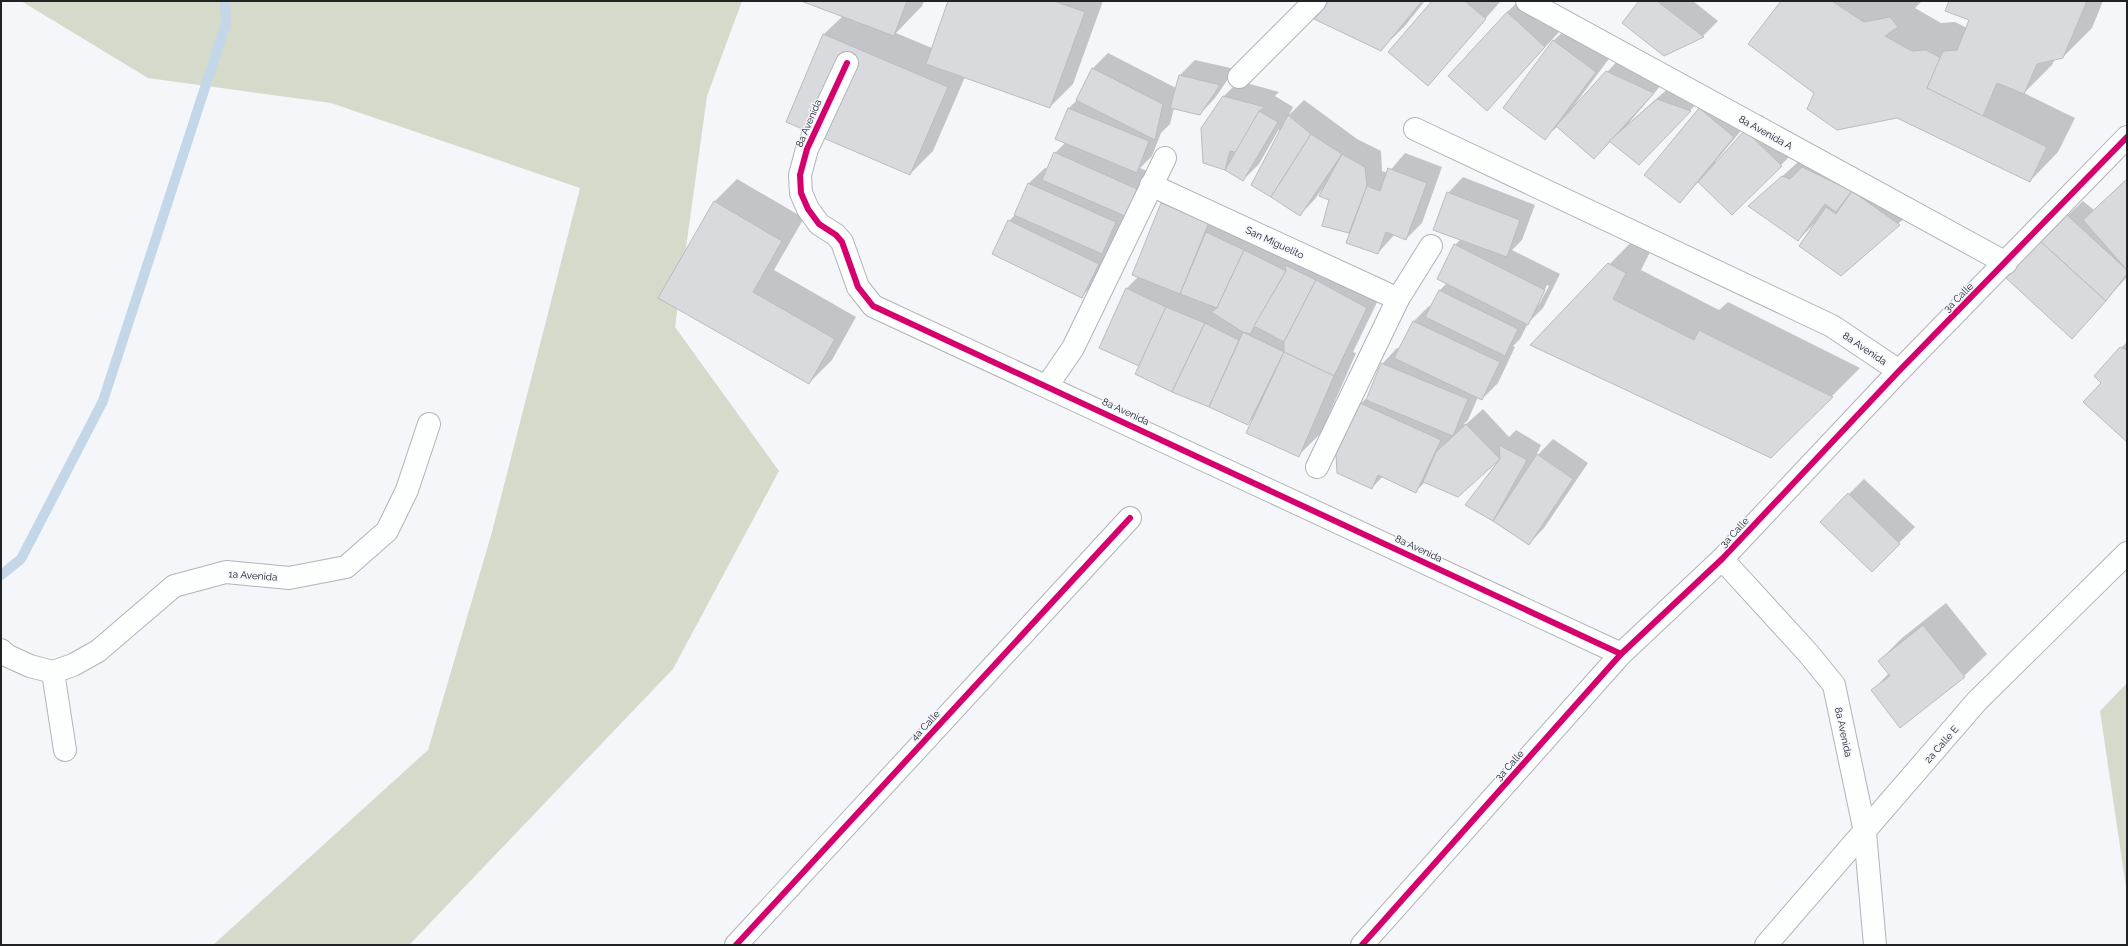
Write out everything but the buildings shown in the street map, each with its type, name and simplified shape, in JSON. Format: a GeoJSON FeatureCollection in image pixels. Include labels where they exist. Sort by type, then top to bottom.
{"type":"FeatureCollection","features":[{"type":"Feature","properties":{"kind":"street"},"geometry":{"type":"LineString","coordinates":[[1239,77],[1315,1]]}},
{"type":"Feature","properties":{"kind":"street","name":"8a Avenida A"},"geometry":{"type":"LineString","coordinates":[[1527,1],[2006,263]]}},
{"type":"Feature","properties":{"kind":"street","name":"8a Avenida"},"geometry":{"type":"LineString","coordinates":[[847,63],[806,149],[800,175],[801,193],[808,209],[819,224],[836,235],[842,242],[858,287],[873,306],[1621,654]]}},
{"type":"Feature","properties":{"kind":"street","name":"8a Avenida"},"geometry":{"type":"LineString","coordinates":[[1415,129],[1832,326],[1899,371]]}},
{"type":"Feature","properties":{"kind":"street","name":"3a Calle"},"geometry":{"type":"LineString","coordinates":[[1362,945],[1621,654],[1722,559],[1899,371],[2006,263],[2127,137]]}},
{"type":"Feature","properties":{"kind":"street"},"geometry":{"type":"LineString","coordinates":[[1047,386],[1073,348],[1165,158]]}},
{"type":"Feature","properties":{"kind":"street","name":"San Miguelito"},"geometry":{"type":"LineString","coordinates":[[1151,185],[1398,300]]}},
{"type":"Feature","properties":{"kind":"street"},"geometry":{"type":"LineString","coordinates":[[1317,467],[1398,300],[1431,246]]}},
{"type":"Feature","properties":{"kind":"street","name":"1a Avenida"},"geometry":{"type":"LineString","coordinates":[[53,672],[73,666],[98,651],[174,586],[226,572],[289,578],[346,567],[387,531],[407,490],[429,424]]}},
{"type":"Feature","properties":{"kind":"street","name":"4a Calle"},"geometry":{"type":"LineString","coordinates":[[736,945],[1130,518]]}},
{"type":"Feature","properties":{"kind":"street","name":"2a Calle E"},"geometry":{"type":"LineString","coordinates":[[1766,945],[1977,701],[2127,553]]}},
{"type":"Feature","properties":{"kind":"street","name":"8a Avenida"},"geometry":{"type":"LineString","coordinates":[[1722,559],[1808,653],[1834,685],[1865,832],[1875,945]]}},
{"type":"Feature","properties":{"kind":"street"},"geometry":{"type":"LineString","coordinates":[[1,650],[8,656],[30,666],[53,672],[65,750]]}},
{"type":"Feature","properties":{"kind":"green space"},"geometry":{"type":"Polygon","coordinates":[[[21,1],[742,1],[707,96],[675,327],[779,471],[673,669],[409,945],[213,945],[428,750],[492,532],[580,188],[331,103],[148,78],[21,1]]]}},
{"type":"Feature","properties":{"kind":"green space"},"geometry":{"type":"Polygon","coordinates":[[[2127,683],[2127,894],[2100,711],[2127,683]]]}},
{"type":"Feature","properties":{"kind":"waterway"},"geometry":{"type":"LineString","coordinates":[[1,575],[21,559],[103,401],[226,23],[225,1]]}},
{"type":"Feature","properties":{"kind":"cycle path"},"geometry":{"type":"LineString","coordinates":[[847,63],[807,149],[800,175],[801,193],[808,209],[819,224],[836,235],[842,242],[858,287],[873,306],[1621,654]]}},
{"type":"Feature","properties":{"kind":"cycle path"},"geometry":{"type":"LineString","coordinates":[[1362,945],[1621,654],[1722,559],[1899,371],[2127,137]]}},
{"type":"Feature","properties":{"kind":"cycle path"},"geometry":{"type":"LineString","coordinates":[[736,945],[1130,518]]}}]}
